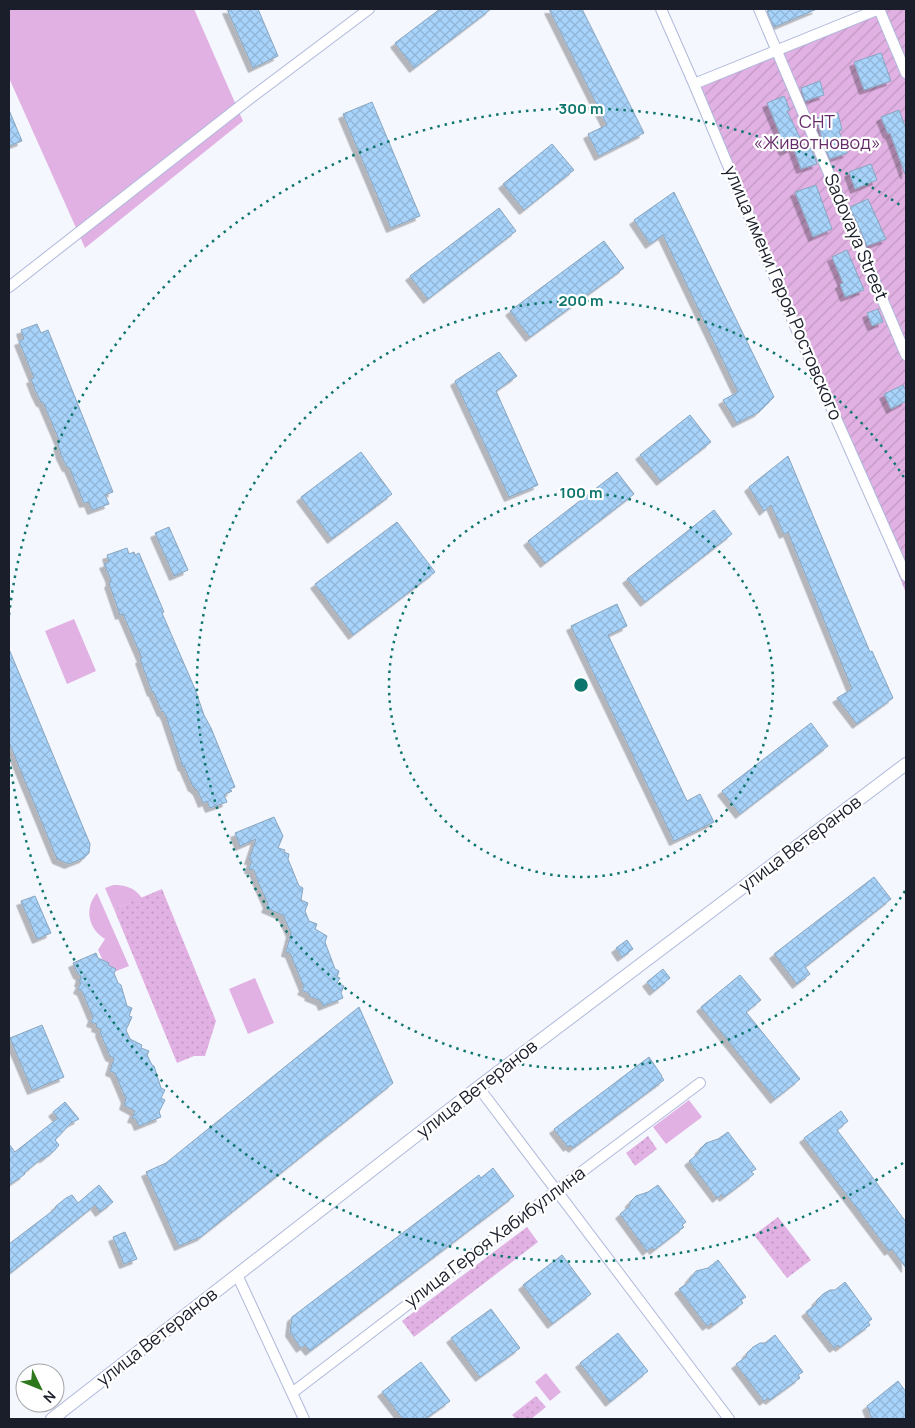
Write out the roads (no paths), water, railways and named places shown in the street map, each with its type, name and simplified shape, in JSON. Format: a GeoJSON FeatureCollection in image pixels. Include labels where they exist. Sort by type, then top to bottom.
{"type":"FeatureCollection","features":[{"type":"Feature","properties":{"kind":"street"},"geometry":{"type":"LineString","coordinates":[[9,287],[248,100],[369,9]]}},
{"type":"Feature","properties":{"kind":"street","name":"улица имени Героя Ростовского"},"geometry":{"type":"LineString","coordinates":[[661,9],[795,326],[906,576]]}},
{"type":"Feature","properties":{"kind":"street","name":"Sadovaya Street"},"geometry":{"type":"LineString","coordinates":[[759,9],[906,355]]}},
{"type":"Feature","properties":{"kind":"street"},"geometry":{"type":"LineString","coordinates":[[694,84],[880,9],[906,73]]}},
{"type":"Feature","properties":{"kind":"street","name":"улица Ветеранов"},"geometry":{"type":"LineString","coordinates":[[52,1419],[476,1089],[906,764]]}},
{"type":"Feature","properties":{"kind":"street","name":"улица Ветеранов"},"geometry":{"type":"LineString","coordinates":[[61,1419],[482,1092],[906,769]]}},
{"type":"Feature","properties":{"kind":"street","name":"улица Героя Хабибуллина"},"geometry":{"type":"LineString","coordinates":[[292,1393],[556,1190],[700,1083]]}},
{"type":"Feature","properties":{"kind":"street"},"geometry":{"type":"LineString","coordinates":[[482,1092],[729,1419]]}},
{"type":"Feature","properties":{"kind":"street"},"geometry":{"type":"LineString","coordinates":[[239,1279],[304,1419]]}},
{"type":"Feature","properties":{"kind":"park label","name":"СНТ «Животновод»"},"geometry":{"type":"Point","coordinates":[817,132]}}]}
